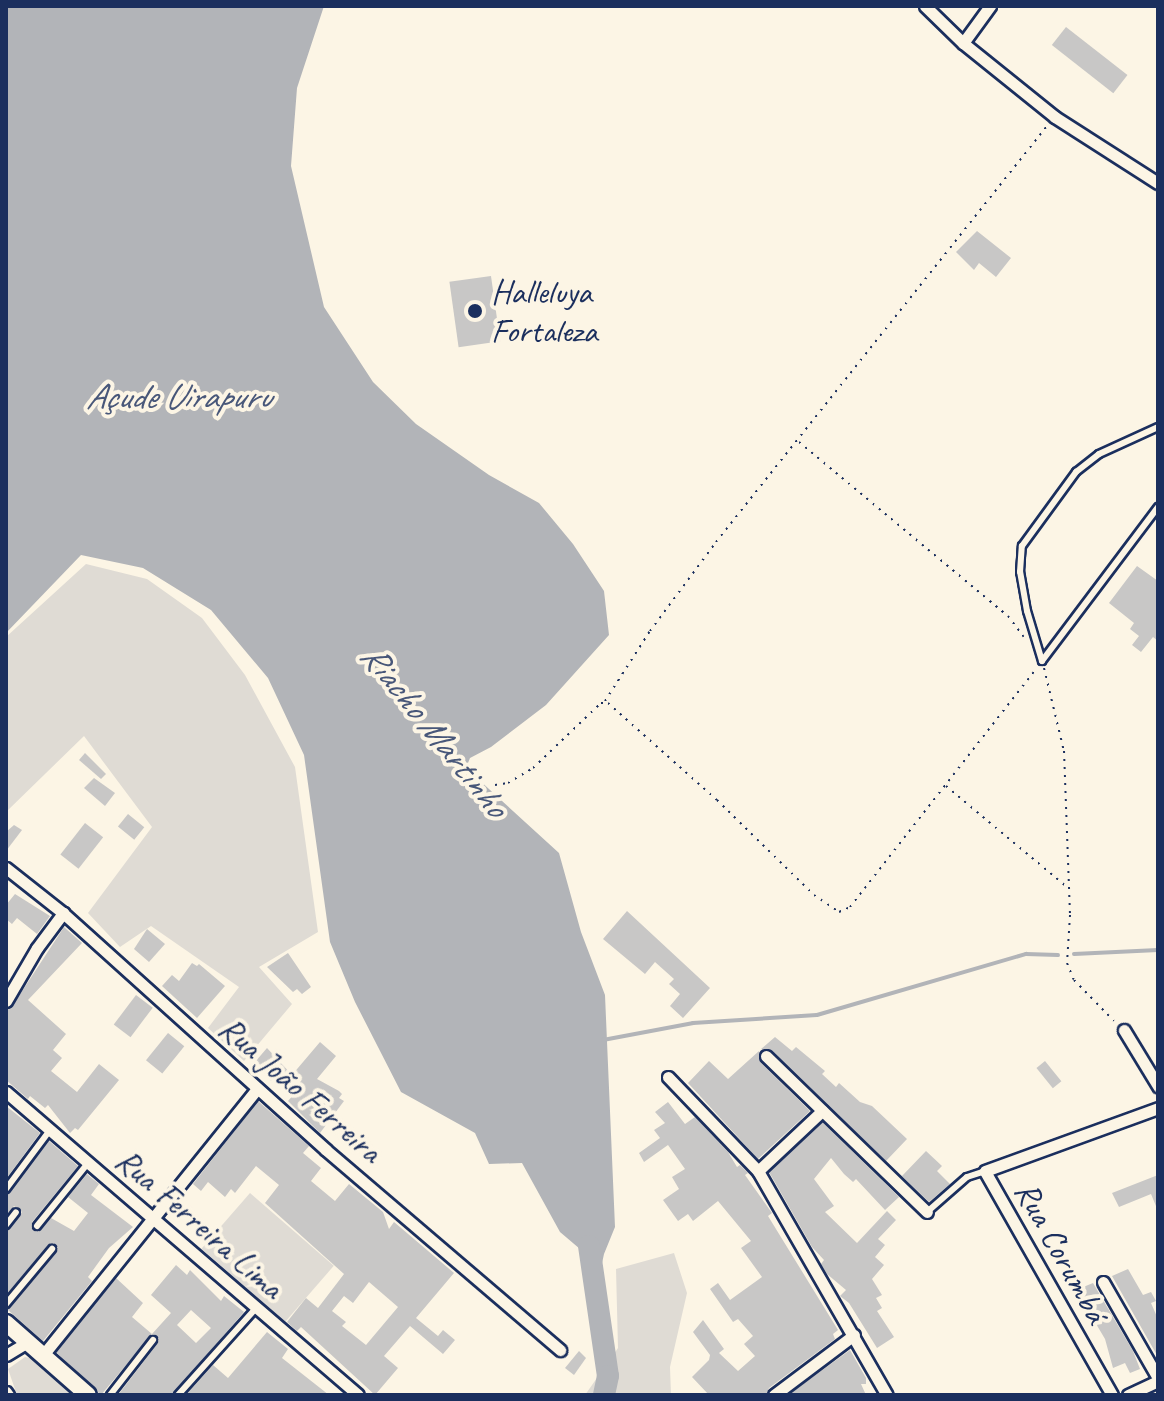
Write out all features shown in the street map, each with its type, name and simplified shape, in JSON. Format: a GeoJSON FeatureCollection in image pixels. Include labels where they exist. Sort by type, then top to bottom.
{"type":"FeatureCollection","features":[{"type":"Feature","properties":{"kind":"main road"},"geometry":{"type":"LineString","coordinates":[[6,1323],[88,1395]]}},
{"type":"Feature","properties":{"kind":"street"},"geometry":{"type":"LineString","coordinates":[[925,6],[963,43],[1055,117],[1158,183]]}},
{"type":"Feature","properties":{"kind":"street"},"geometry":{"type":"LineString","coordinates":[[963,43],[990,6]]}},
{"type":"Feature","properties":{"kind":"street","name":"Rua João Ferreira"},"geometry":{"type":"LineString","coordinates":[[6,868],[63,913],[257,1089],[560,1350]]}},
{"type":"Feature","properties":{"kind":"street"},"geometry":{"type":"LineString","coordinates":[[6,1001],[37,948],[63,913]]}},
{"type":"Feature","properties":{"kind":"street"},"geometry":{"type":"LineString","coordinates":[[1124,1030],[1158,1086]]}},
{"type":"Feature","properties":{"kind":"street"},"geometry":{"type":"LineString","coordinates":[[766,1056],[927,1212]]}},
{"type":"Feature","properties":{"kind":"street"},"geometry":{"type":"LineString","coordinates":[[668,1077],[758,1171],[887,1395]]}},
{"type":"Feature","properties":{"kind":"street"},"geometry":{"type":"LineString","coordinates":[[43,1355],[257,1089]]}},
{"type":"Feature","properties":{"kind":"street","name":"Rua Ferreira Lima"},"geometry":{"type":"LineString","coordinates":[[6,1092],[256,1308],[344,1390],[358,1395]]}},
{"type":"Feature","properties":{"kind":"street","name":"Rua Corumbá"},"geometry":{"type":"LineString","coordinates":[[1112,1395],[985,1171],[1158,1108]]}},
{"type":"Feature","properties":{"kind":"street"},"geometry":{"type":"LineString","coordinates":[[758,1171],[822,1111]]}},
{"type":"Feature","properties":{"kind":"street"},"geometry":{"type":"LineString","coordinates":[[1103,1282],[1158,1379],[1128,1395]]}},
{"type":"Feature","properties":{"kind":"street"},"geometry":{"type":"LineString","coordinates":[[774,1395],[854,1335]]}},
{"type":"Feature","properties":{"kind":"street"},"geometry":{"type":"LineString","coordinates":[[6,1355],[28,1342]]}},
{"type":"Feature","properties":{"kind":"lane"},"geometry":{"type":"LineString","coordinates":[[1042,661],[1024,596],[1022,546],[1076,472],[1099,454],[1158,427]]}},
{"type":"Feature","properties":{"kind":"lane"},"geometry":{"type":"LineString","coordinates":[[1042,661],[1158,507]]}},
{"type":"Feature","properties":{"kind":"lane"},"geometry":{"type":"LineString","coordinates":[[6,1189],[50,1130]]}},
{"type":"Feature","properties":{"kind":"lane"},"geometry":{"type":"LineString","coordinates":[[37,1226],[88,1163]]}},
{"type":"Feature","properties":{"kind":"lane"},"geometry":{"type":"LineString","coordinates":[[927,1212],[967,1177],[985,1171]]}},
{"type":"Feature","properties":{"kind":"lane"},"geometry":{"type":"LineString","coordinates":[[6,1225],[16,1212]]}},
{"type":"Feature","properties":{"kind":"lane"},"geometry":{"type":"LineString","coordinates":[[6,1304],[52,1249]]}},
{"type":"Feature","properties":{"kind":"lane"},"geometry":{"type":"LineString","coordinates":[[178,1395],[256,1308]]}},
{"type":"Feature","properties":{"kind":"lane"},"geometry":{"type":"LineString","coordinates":[[110,1395],[153,1340]]}},
{"type":"Feature","properties":{"kind":"path"},"geometry":{"type":"LineString","coordinates":[[495,785],[508,783],[533,768],[604,702],[650,631],[716,542],[1055,117]]}},
{"type":"Feature","properties":{"kind":"path"},"geometry":{"type":"LineString","coordinates":[[798,441],[1008,616],[1025,638]]}},
{"type":"Feature","properties":{"kind":"path"},"geometry":{"type":"LineString","coordinates":[[604,702],[614,707],[717,800],[814,895],[838,912],[850,907],[1042,661]]}},
{"type":"Feature","properties":{"kind":"path"},"geometry":{"type":"LineString","coordinates":[[1042,661],[1064,751],[1068,887],[1065,951],[1069,971],[1083,991],[1124,1030]]}},
{"type":"Feature","properties":{"kind":"path"},"geometry":{"type":"LineString","coordinates":[[945,786],[1068,887]]}},
{"type":"Feature","properties":{"kind":"shaded area"},"geometry":{"type":"Polygon","coordinates":[[[86,564],[147,579],[202,618],[245,675],[295,767],[318,932],[259,967],[292,1004],[244,1061],[208,1028],[239,987],[151,926],[120,947],[88,913],[152,827],[84,736],[6,812],[6,637],[86,564]]]}},
{"type":"Feature","properties":{"kind":"shaded area"},"geometry":{"type":"Polygon","coordinates":[[[250,1193],[334,1266],[285,1322],[201,1249],[250,1193]]]}},
{"type":"Feature","properties":{"kind":"shaded area"},"geometry":{"type":"Polygon","coordinates":[[[674,1253],[687,1293],[670,1367],[671,1395],[585,1395],[618,1348],[616,1269],[674,1253]]]}},
{"type":"Feature","properties":{"kind":"shaded area"},"geometry":{"type":"Polygon","coordinates":[[[25,1357],[34,1359],[78,1395],[17,1395],[8,1369],[25,1357]]]}},
{"type":"Feature","properties":{"kind":"water","name":"Açude Uirapuru"},"geometry":{"type":"Polygon","coordinates":[[[6,6],[324,6],[297,88],[291,166],[324,307],[373,382],[416,424],[489,475],[539,503],[573,544],[604,591],[609,635],[546,705],[491,747],[470,758],[466,768],[559,853],[581,932],[605,995],[615,1227],[604,1254],[598,1282],[580,1249],[560,1232],[522,1163],[489,1164],[475,1133],[401,1092],[355,1002],[330,942],[304,755],[268,678],[211,610],[143,568],[81,555],[6,633],[6,6]]]}},
{"type":"Feature","properties":{"kind":"building"},"geometry":{"type":"Polygon","coordinates":[[[1066,27],[1127,75],[1113,93],[1052,45],[1066,27]]]}},
{"type":"Feature","properties":{"kind":"building"},"geometry":{"type":"Polygon","coordinates":[[[977,231],[1011,258],[996,277],[979,263],[974,270],[956,252],[977,231]]]}},
{"type":"Feature","properties":{"kind":"building","name":"Halleluya Fortaleza"},"geometry":{"type":"Polygon","coordinates":[[[491,276],[500,341],[459,347],[449,282],[491,276]]]}},
{"type":"Feature","properties":{"kind":"building"},"geometry":{"type":"Polygon","coordinates":[[[1137,566],[1158,581],[1158,641],[1153,637],[1141,652],[1132,645],[1139,636],[1130,629],[1134,623],[1109,603],[1137,566]]]}},
{"type":"Feature","properties":{"kind":"building"},"geometry":{"type":"Polygon","coordinates":[[[85,753],[106,774],[101,779],[79,760],[85,753]]]}},
{"type":"Feature","properties":{"kind":"building"},"geometry":{"type":"Polygon","coordinates":[[[94,778],[115,793],[105,806],[84,788],[94,778]]]}},
{"type":"Feature","properties":{"kind":"building"},"geometry":{"type":"Polygon","coordinates":[[[128,814],[144,827],[134,840],[118,826],[128,814]]]}},
{"type":"Feature","properties":{"kind":"building"},"geometry":{"type":"Polygon","coordinates":[[[85,823],[103,837],[78,869],[60,855],[85,823]]]}},
{"type":"Feature","properties":{"kind":"building"},"geometry":{"type":"Polygon","coordinates":[[[14,825],[22,830],[6,851],[6,832],[14,825]]]}},
{"type":"Feature","properties":{"kind":"building"},"geometry":{"type":"Polygon","coordinates":[[[15,894],[50,916],[37,934],[17,918],[12,924],[6,919],[6,905],[15,894]]]}},
{"type":"Feature","properties":{"kind":"building"},"geometry":{"type":"Polygon","coordinates":[[[627,911],[710,988],[683,1018],[670,1006],[680,994],[669,984],[674,979],[655,962],[645,974],[603,939],[627,911]]]}},
{"type":"Feature","properties":{"kind":"building"},"geometry":{"type":"Polygon","coordinates":[[[64,927],[82,943],[28,1000],[66,1034],[53,1050],[62,1058],[51,1071],[77,1092],[99,1064],[119,1080],[78,1130],[75,1128],[70,1133],[48,1105],[45,1108],[30,1096],[28,1099],[6,1080],[6,1009],[13,1005],[64,927]]]}},
{"type":"Feature","properties":{"kind":"building"},"geometry":{"type":"Polygon","coordinates":[[[147,929],[165,944],[149,962],[134,949],[147,929]]]}},
{"type":"Feature","properties":{"kind":"building"},"geometry":{"type":"Polygon","coordinates":[[[288,953],[311,987],[302,994],[297,989],[293,992],[267,967],[288,953]]]}},
{"type":"Feature","properties":{"kind":"building"},"geometry":{"type":"Polygon","coordinates":[[[192,963],[199,964],[225,986],[197,1018],[162,986],[172,975],[179,981],[192,963]]]}},
{"type":"Feature","properties":{"kind":"building"},"geometry":{"type":"Polygon","coordinates":[[[136,995],[153,1008],[131,1037],[114,1025],[136,995]]]}},
{"type":"Feature","properties":{"kind":"building"},"geometry":{"type":"Polygon","coordinates":[[[168,1033],[184,1046],[162,1073],[146,1060],[168,1033]]]}},
{"type":"Feature","properties":{"kind":"building"},"geometry":{"type":"Polygon","coordinates":[[[775,1037],[792,1051],[796,1047],[825,1071],[822,1074],[836,1087],[839,1083],[860,1102],[872,1106],[907,1139],[886,1161],[772,1050],[761,1049],[775,1037]]]}},
{"type":"Feature","properties":{"kind":"building"},"geometry":{"type":"Polygon","coordinates":[[[320,1042],[336,1056],[317,1079],[339,1091],[342,1094],[339,1098],[344,1101],[320,1133],[288,1101],[295,1093],[276,1077],[271,1081],[255,1062],[267,1048],[292,1075],[320,1042]]]}},
{"type":"Feature","properties":{"kind":"building"},"geometry":{"type":"Polygon","coordinates":[[[759,1051],[760,1062],[810,1111],[758,1159],[688,1083],[709,1061],[728,1079],[759,1051]]]}},
{"type":"Feature","properties":{"kind":"building"},"geometry":{"type":"Polygon","coordinates":[[[1045,1061],[1061,1081],[1053,1088],[1036,1068],[1045,1061]]]}},
{"type":"Feature","properties":{"kind":"building"},"geometry":{"type":"Polygon","coordinates":[[[258,1101],[309,1146],[303,1153],[321,1168],[311,1181],[335,1201],[349,1184],[383,1212],[389,1229],[394,1222],[454,1273],[416,1318],[438,1336],[443,1330],[455,1340],[443,1354],[410,1326],[384,1356],[398,1368],[375,1395],[301,1327],[297,1331],[287,1322],[306,1298],[318,1308],[344,1274],[265,1203],[279,1185],[256,1166],[235,1193],[231,1189],[225,1197],[208,1182],[201,1191],[193,1184],[258,1101]],[[369,1282],[353,1303],[344,1296],[332,1311],[346,1322],[342,1326],[366,1345],[398,1307],[369,1282]]]}},
{"type":"Feature","properties":{"kind":"building"},"geometry":{"type":"Polygon","coordinates":[[[668,1102],[685,1124],[695,1117],[728,1152],[737,1167],[740,1165],[748,1173],[745,1175],[772,1213],[768,1216],[838,1330],[833,1334],[835,1339],[769,1388],[766,1395],[709,1395],[692,1377],[710,1355],[693,1332],[703,1320],[724,1349],[719,1353],[738,1371],[755,1356],[744,1344],[753,1336],[738,1319],[733,1322],[710,1289],[718,1283],[730,1300],[762,1277],[741,1248],[751,1241],[718,1201],[693,1221],[688,1214],[678,1221],[663,1200],[679,1189],[672,1177],[685,1169],[668,1145],[644,1162],[639,1153],[660,1138],[654,1130],[665,1123],[655,1112],[668,1102]]]}},
{"type":"Feature","properties":{"kind":"building"},"geometry":{"type":"Polygon","coordinates":[[[6,1106],[40,1133],[6,1179],[6,1106]]]}},
{"type":"Feature","properties":{"kind":"building"},"geometry":{"type":"Polygon","coordinates":[[[822,1122],[899,1197],[885,1210],[856,1179],[853,1182],[844,1174],[831,1158],[814,1179],[834,1206],[825,1212],[857,1243],[887,1211],[896,1220],[878,1239],[885,1245],[875,1257],[884,1265],[872,1279],[882,1295],[876,1298],[882,1308],[877,1311],[894,1337],[877,1348],[849,1303],[840,1296],[846,1290],[827,1274],[821,1264],[824,1260],[812,1247],[769,1172],[822,1122]]]}},
{"type":"Feature","properties":{"kind":"building"},"geometry":{"type":"Polygon","coordinates":[[[49,1141],[78,1166],[32,1222],[33,1230],[40,1231],[51,1218],[74,1231],[88,1213],[68,1197],[87,1174],[99,1184],[91,1195],[133,1227],[109,1248],[88,1277],[92,1281],[43,1341],[8,1310],[58,1248],[54,1243],[48,1245],[6,1295],[6,1231],[22,1212],[14,1206],[6,1215],[6,1195],[49,1141]]]}},
{"type":"Feature","properties":{"kind":"building"},"geometry":{"type":"Polygon","coordinates":[[[926,1151],[942,1166],[937,1171],[950,1184],[929,1202],[902,1176],[926,1151]]]}},
{"type":"Feature","properties":{"kind":"building"},"geometry":{"type":"Polygon","coordinates":[[[1158,1175],[1158,1211],[1151,1194],[1119,1207],[1112,1193],[1158,1175]]]}},
{"type":"Feature","properties":{"kind":"building"},"geometry":{"type":"Polygon","coordinates":[[[176,1265],[187,1275],[190,1270],[221,1301],[224,1296],[244,1312],[172,1395],[118,1395],[158,1343],[158,1337],[152,1334],[171,1313],[151,1295],[176,1265]],[[191,1310],[177,1325],[196,1343],[211,1328],[191,1310]]]}},
{"type":"Feature","properties":{"kind":"building"},"geometry":{"type":"Polygon","coordinates":[[[1128,1269],[1143,1295],[1151,1292],[1156,1301],[1151,1303],[1158,1319],[1158,1357],[1112,1276],[1128,1269]]]}},
{"type":"Feature","properties":{"kind":"building"},"geometry":{"type":"Polygon","coordinates":[[[116,1278],[143,1303],[132,1317],[152,1334],[101,1395],[56,1352],[116,1278]]]}},
{"type":"Feature","properties":{"kind":"building"},"geometry":{"type":"Polygon","coordinates":[[[1093,1283],[1133,1351],[1140,1369],[1130,1373],[1125,1363],[1113,1368],[1105,1339],[1076,1290],[1093,1283]]]}},
{"type":"Feature","properties":{"kind":"building"},"geometry":{"type":"Polygon","coordinates":[[[267,1332],[288,1349],[282,1358],[329,1395],[186,1395],[213,1365],[228,1378],[267,1332]]]}},
{"type":"Feature","properties":{"kind":"building"},"geometry":{"type":"Polygon","coordinates":[[[850,1350],[866,1378],[866,1384],[861,1384],[866,1395],[788,1395],[850,1350]]]}},
{"type":"Feature","properties":{"kind":"building"},"geometry":{"type":"Polygon","coordinates":[[[579,1351],[586,1358],[574,1375],[565,1368],[579,1351]]]}},
{"type":"Feature","properties":{"kind":"waterway"},"geometry":{"type":"LineString","coordinates":[[1074,954],[1158,950]]}},
{"type":"Feature","properties":{"kind":"waterway"},"geometry":{"type":"LineString","coordinates":[[603,1040],[693,1023],[817,1015],[1026,954],[1058,955]]}},
{"type":"Feature","properties":{"kind":"waterway","name":"Riacho Martinho"},"geometry":{"type":"LineString","coordinates":[[589,1246],[608,1376],[604,1395]]}},
{"type":"Feature","properties":{"kind":"place","name":"Halleluya Fortaleza"},"geometry":{"type":"Point","coordinates":[475,311]}}]}
